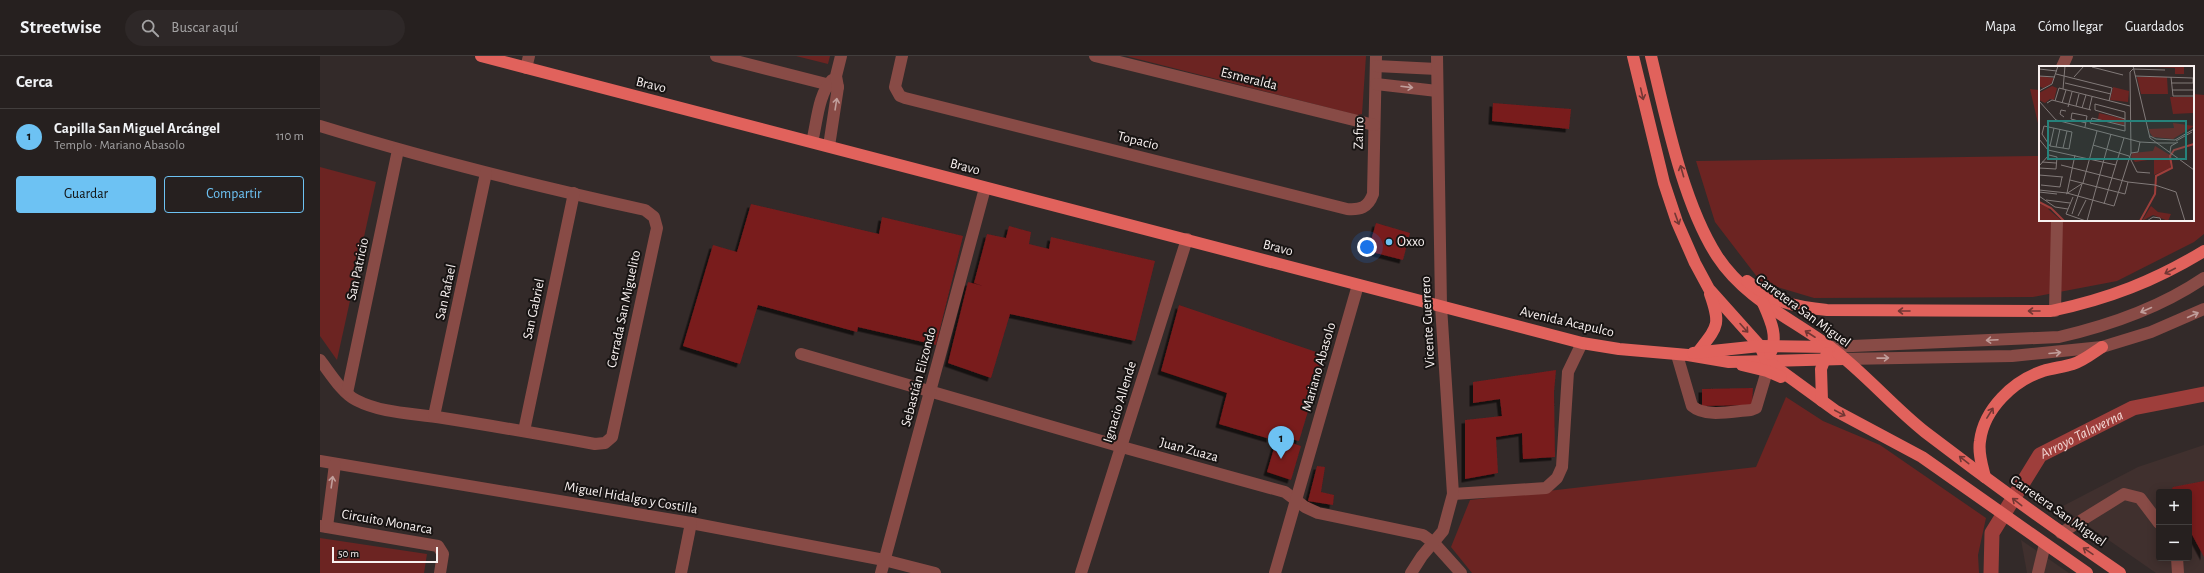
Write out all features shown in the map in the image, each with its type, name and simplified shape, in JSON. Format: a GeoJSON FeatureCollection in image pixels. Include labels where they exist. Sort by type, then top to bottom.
{"type":"FeatureCollection","features":[{"type":"Feature","properties":{"kind":"main road","name":"Bravo"},"geometry":{"type":"LineString","coordinates":[[481,56],[507,59],[526,68],[985,188],[1187,239],[1358,286],[1441,306]]}},
{"type":"Feature","properties":{"kind":"main road"},"geometry":{"type":"LineString","coordinates":[[1633,56],[1664,183],[1677,222],[1709,289],[1718,316],[1714,332],[1688,354]]}},
{"type":"Feature","properties":{"kind":"main road","name":"Carretera San Miguel"},"geometry":{"type":"LineString","coordinates":[[1651,56],[1687,190],[1697,217],[1718,257],[1743,286],[1762,303],[1830,347],[1925,432],[2040,518],[2120,573]]}},
{"type":"Feature","properties":{"kind":"main road"},"geometry":{"type":"LineString","coordinates":[[1718,257],[1752,286],[1778,300],[1797,307],[1827,310],[2055,311],[2088,303],[2137,287],[2174,269],[2204,251]]}},
{"type":"Feature","properties":{"kind":"main road"},"geometry":{"type":"LineString","coordinates":[[1709,289],[1760,346],[1766,365],[1801,386],[1822,401],[1922,457],[2087,573]]}},
{"type":"Feature","properties":{"kind":"main road"},"geometry":{"type":"LineString","coordinates":[[1762,303],[1772,323],[1774,347],[1766,365]]}},
{"type":"Feature","properties":{"kind":"main road","name":"Avenida Acapulco"},"geometry":{"type":"LineString","coordinates":[[1441,306],[1582,343],[1619,349],[1688,354],[1729,362],[1766,365],[1824,358],[1844,359]]}},
{"type":"Feature","properties":{"kind":"main road","name":"Avenida Acapulco"},"geometry":{"type":"LineString","coordinates":[[1688,354],[1760,346],[1830,347]]}},
{"type":"Feature","properties":{"kind":"main road"},"geometry":{"type":"LineString","coordinates":[[1822,401],[1821,369],[1824,358],[1830,347]]}},
{"type":"Feature","properties":{"kind":"main road"},"geometry":{"type":"LineString","coordinates":[[1990,481],[1980,456],[1982,428],[1990,412],[2003,396],[2020,382],[2042,371],[2075,364],[2102,347]]}},
{"type":"Feature","properties":{"kind":"street"},"geometry":{"type":"LineString","coordinates":[[526,68],[529,56]]}},
{"type":"Feature","properties":{"kind":"street"},"geometry":{"type":"LineString","coordinates":[[716,56],[834,83]]}},
{"type":"Feature","properties":{"kind":"street"},"geometry":{"type":"LineString","coordinates":[[812,142],[834,83],[841,56]]}},
{"type":"Feature","properties":{"kind":"street","name":"Topacio"},"geometry":{"type":"LineString","coordinates":[[902,56],[895,87],[900,96],[905,98],[1347,209],[1364,208]]}},
{"type":"Feature","properties":{"kind":"street","name":"Esmeralda"},"geometry":{"type":"LineString","coordinates":[[1094,56],[1374,125]]}},
{"type":"Feature","properties":{"kind":"street","name":"Vicente Guerrero"},"geometry":{"type":"LineString","coordinates":[[1411,573],[1422,556],[1443,531],[1453,494],[1441,306],[1437,56]]}},
{"type":"Feature","properties":{"kind":"street"},"geometry":{"type":"LineString","coordinates":[[2062,66],[2067,56]]}},
{"type":"Feature","properties":{"kind":"street"},"geometry":{"type":"LineString","coordinates":[[1376,61],[1437,69]]}},
{"type":"Feature","properties":{"kind":"street","name":"Zafiro"},"geometry":{"type":"LineString","coordinates":[[1364,208],[1370,202],[1373,194],[1376,61]]}},
{"type":"Feature","properties":{"kind":"street"},"geometry":{"type":"LineString","coordinates":[[829,146],[834,83]]}},
{"type":"Feature","properties":{"kind":"street"},"geometry":{"type":"LineString","coordinates":[[1376,84],[1437,91]]}},
{"type":"Feature","properties":{"kind":"street","name":"Cerrada San Miguelito"},"geometry":{"type":"LineString","coordinates":[[320,126],[398,150],[486,173],[645,210],[652,213],[657,222],[656,235],[612,437],[605,443],[595,444],[434,416],[405,414],[367,405],[355,400],[347,393],[320,360]]}},
{"type":"Feature","properties":{"kind":"street","name":"San Patricio"},"geometry":{"type":"LineString","coordinates":[[347,393],[398,150]]}},
{"type":"Feature","properties":{"kind":"street","name":"San Rafael"},"geometry":{"type":"LineString","coordinates":[[434,416],[486,173]]}},
{"type":"Feature","properties":{"kind":"street","name":"Sebastián Elizondo"},"geometry":{"type":"LineString","coordinates":[[881,573],[985,188]]}},
{"type":"Feature","properties":{"kind":"street","name":"San Gabriel"},"geometry":{"type":"LineString","coordinates":[[524,431],[574,193]]}},
{"type":"Feature","properties":{"kind":"street"},"geometry":{"type":"LineString","coordinates":[[2055,311],[2057,221]]}},
{"type":"Feature","properties":{"kind":"street","name":"Ignacio Allende"},"geometry":{"type":"LineString","coordinates":[[1081,573],[1122,448],[1187,239]]}},
{"type":"Feature","properties":{"kind":"street"},"geometry":{"type":"LineString","coordinates":[[1830,347],[2059,336],[2094,328],[2143,311],[2185,291],[2204,278]]}},
{"type":"Feature","properties":{"kind":"street","name":"Mariano Abasolo"},"geometry":{"type":"LineString","coordinates":[[1275,573],[1358,286]]}},
{"type":"Feature","properties":{"kind":"street"},"geometry":{"type":"LineString","coordinates":[[1844,359],[2012,356],[2102,347],[2151,332],[2204,309]]}},
{"type":"Feature","properties":{"kind":"street"},"geometry":{"type":"LineString","coordinates":[[1453,494],[1546,488],[1557,478],[1562,468],[1568,372],[1582,343]]}},
{"type":"Feature","properties":{"kind":"street","name":"Juan Zuaza"},"geometry":{"type":"LineString","coordinates":[[801,354],[1122,448],[1284,492],[1318,513],[1423,535],[1434,543],[1461,573]]}},
{"type":"Feature","properties":{"kind":"street"},"geometry":{"type":"LineString","coordinates":[[1688,354],[1692,406],[1697,410],[1705,412],[1751,410],[1756,408],[1766,365]]}},
{"type":"Feature","properties":{"kind":"street","name":"Miguel Hidalgo y Costilla"},"geometry":{"type":"LineString","coordinates":[[320,461],[691,523],[884,560],[935,573]]}},
{"type":"Feature","properties":{"kind":"street"},"geometry":{"type":"LineString","coordinates":[[323,527],[335,464]]}},
{"type":"Feature","properties":{"kind":"street"},"geometry":{"type":"LineString","coordinates":[[2061,533],[2124,494],[2140,498],[2156,519]]}},
{"type":"Feature","properties":{"kind":"street"},"geometry":{"type":"LineString","coordinates":[[681,573],[691,523]]}},
{"type":"Feature","properties":{"kind":"street","name":"Circuito Monarca"},"geometry":{"type":"LineString","coordinates":[[323,527],[438,546],[443,554],[440,573]]}},
{"type":"Feature","properties":{"kind":"street"},"geometry":{"type":"LineString","coordinates":[[2038,573],[2044,544]]}},
{"type":"Feature","properties":{"kind":"street"},"geometry":{"type":"LineString","coordinates":[[2176,561],[2178,573]]}},
{"type":"Feature","properties":{"kind":"shaded area"},"geometry":{"type":"Polygon","coordinates":[[[796,56],[830,56],[828,64],[796,56]]]}},
{"type":"Feature","properties":{"kind":"shaded area"},"geometry":{"type":"Polygon","coordinates":[[[1126,56],[1366,56],[1362,114],[1357,115],[1126,56]]]}},
{"type":"Feature","properties":{"kind":"shaded area"},"geometry":{"type":"Polygon","coordinates":[[[2030,89],[2039,90],[2039,128],[2030,89]]]}},
{"type":"Feature","properties":{"kind":"shaded area"},"geometry":{"type":"Polygon","coordinates":[[[2194,94],[2204,95],[2204,234],[2194,242],[2117,281],[2033,297],[1814,298],[1761,282],[1715,222],[1696,161],[2039,156],[2039,221],[2194,221],[2194,94]]]}},
{"type":"Feature","properties":{"kind":"shaded area"},"geometry":{"type":"Polygon","coordinates":[[[320,167],[376,182],[337,360],[320,336],[320,167]]]}},
{"type":"Feature","properties":{"kind":"shaded area"},"geometry":{"type":"Polygon","coordinates":[[[1786,397],[1823,421],[1880,445],[1986,518],[1978,555],[1979,573],[1472,573],[1451,547],[1470,500],[1756,467],[1786,397]]]}},
{"type":"Feature","properties":{"kind":"shaded area"},"geometry":{"type":"Polygon","coordinates":[[[2204,445],[2204,573],[2156,573],[2061,507],[2138,467],[2204,445]]]}},
{"type":"Feature","properties":{"kind":"shaded area"},"geometry":{"type":"Polygon","coordinates":[[[320,538],[427,554],[424,573],[320,573],[320,538]]]}},
{"type":"Feature","properties":{"kind":"shaded area"},"geometry":{"type":"Polygon","coordinates":[[[2021,540],[2069,573],[2027,573],[2021,540]]]}},
{"type":"Feature","properties":{"kind":"building"},"geometry":{"type":"Polygon","coordinates":[[[1493,103],[1571,109],[1569,129],[1492,121],[1493,103]]]}},
{"type":"Feature","properties":{"kind":"building"},"geometry":{"type":"Polygon","coordinates":[[[751,204],[879,234],[882,217],[963,236],[936,345],[858,327],[857,332],[758,305],[740,364],[683,346],[713,245],[737,252],[751,204]]]}},
{"type":"Feature","properties":{"kind":"building","name":"Oxxo"},"geometry":{"type":"Polygon","coordinates":[[[1376,223],[1410,233],[1403,260],[1368,251],[1376,223]]]}},
{"type":"Feature","properties":{"kind":"building"},"geometry":{"type":"Polygon","coordinates":[[[1009,226],[1031,232],[1029,244],[1049,249],[1051,237],[1155,261],[1135,341],[1010,314],[991,378],[948,363],[968,282],[983,286],[974,283],[987,234],[1006,238],[1009,226]]]}},
{"type":"Feature","properties":{"kind":"building"},"geometry":{"type":"Polygon","coordinates":[[[1179,305],[1325,355],[1299,441],[1270,434],[1270,439],[1219,424],[1227,393],[1161,371],[1179,305]]]}},
{"type":"Feature","properties":{"kind":"building"},"geometry":{"type":"Polygon","coordinates":[[[1556,370],[1554,392],[1555,457],[1523,459],[1522,433],[1496,437],[1498,473],[1465,479],[1465,420],[1502,416],[1500,399],[1473,403],[1473,382],[1556,370]]]}},
{"type":"Feature","properties":{"kind":"building"},"geometry":{"type":"Polygon","coordinates":[[[1753,388],[1752,405],[1702,406],[1702,389],[1753,388]]]}},
{"type":"Feature","properties":{"kind":"building"},"geometry":{"type":"Polygon","coordinates":[[[1277,438],[1301,446],[1291,480],[1267,472],[1277,438]]]}},
{"type":"Feature","properties":{"kind":"building"},"geometry":{"type":"Polygon","coordinates":[[[1317,466],[1325,467],[1321,492],[1334,495],[1333,505],[1308,501],[1317,466]]]}},
{"type":"Feature","properties":{"kind":"building"},"geometry":{"type":"Polygon","coordinates":[[[2204,481],[2204,557],[2192,535],[2192,489],[2172,489],[2173,487],[2204,481]]]}},
{"type":"Feature","properties":{"kind":"waterway","name":"Arroyo Talaverna"},"geometry":{"type":"LineString","coordinates":[[1991,573],[1992,533],[2040,455],[2133,408],[2204,394]]}},
{"type":"Feature","properties":{"kind":"place","name":"Oxxo"},"geometry":{"type":"Point","coordinates":[1389,242]}},
{"type":"Feature","properties":{"kind":"place","name":"Capilla San Miguel Arcángel"},"geometry":{"type":"Point","coordinates":[1281,459]}}]}
